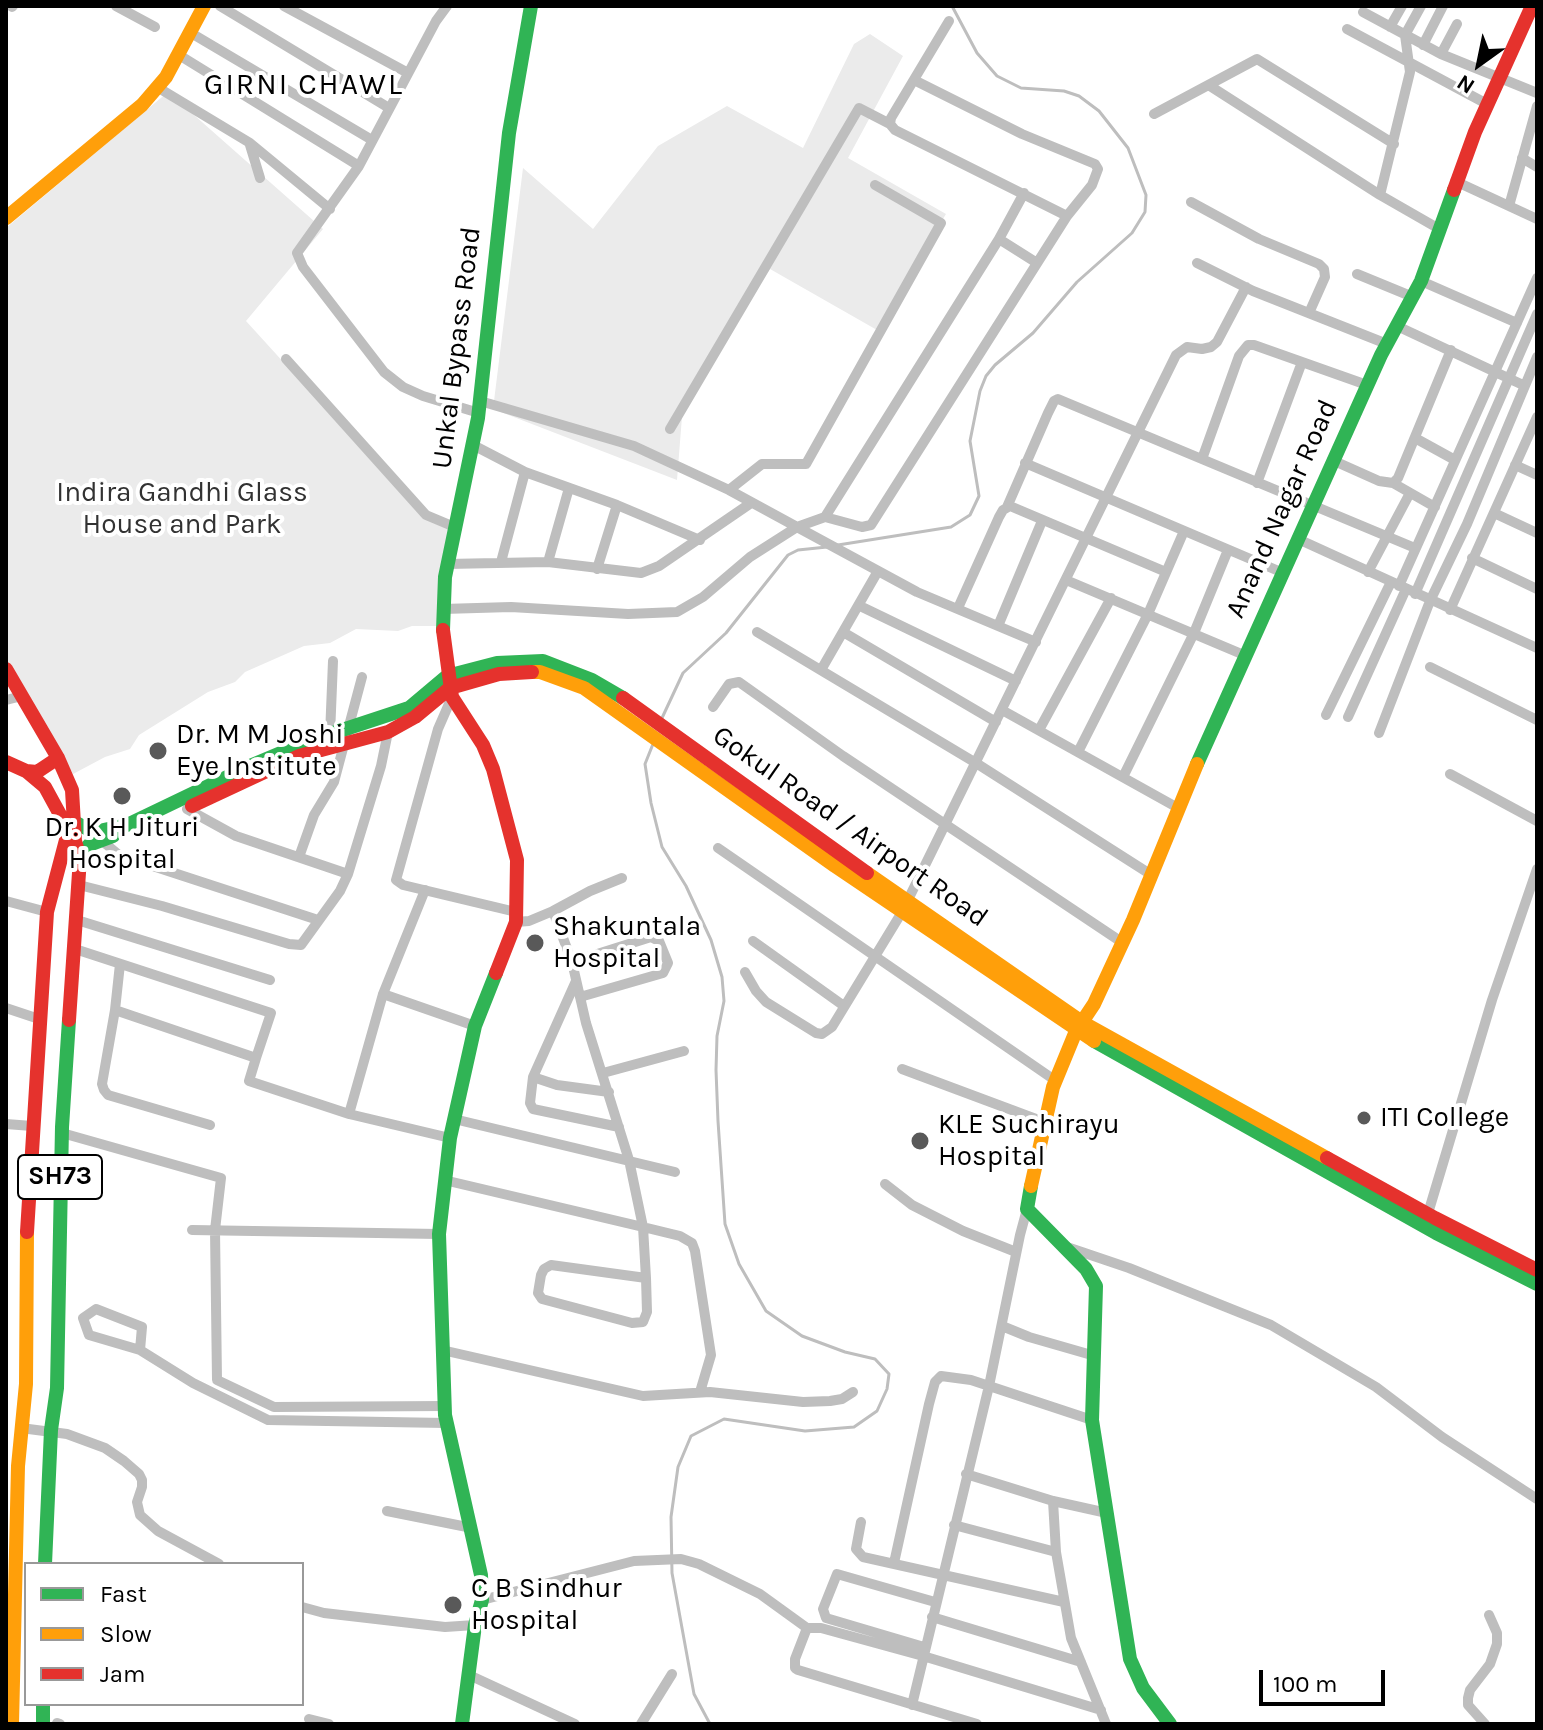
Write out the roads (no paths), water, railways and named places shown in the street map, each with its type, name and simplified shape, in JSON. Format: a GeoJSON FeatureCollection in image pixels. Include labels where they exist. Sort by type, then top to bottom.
{"type":"FeatureCollection","features":[{"type":"Feature","properties":{"kind":"main road"},"geometry":{"type":"LineString","coordinates":[[6,218],[142,105],[179,55],[204,6]]}},
{"type":"Feature","properties":{"kind":"main road","name":"Unkal Bypass Road"},"geometry":{"type":"LineString","coordinates":[[449,687],[443,635],[447,564],[457,528],[479,407],[509,133],[531,6]]}},
{"type":"Feature","properties":{"kind":"main road","name":"Anand Nagar Road"},"geometry":{"type":"LineString","coordinates":[[1027,1209],[1044,1122],[1056,1081],[1079,1026],[1094,1004],[1123,943],[1244,655],[1332,460],[1421,281],[1441,230],[1455,181],[1532,6]]}},
{"type":"Feature","properties":{"kind":"main road","name":"SH73"},"geometry":{"type":"LineString","coordinates":[[6,669],[58,758],[72,790],[72,833],[47,912],[32,1126],[26,1257],[26,1384],[11,1590],[12,1724]]}},
{"type":"Feature","properties":{"kind":"main road","name":"Gokul Road / Airport Road"},"geometry":{"type":"LineString","coordinates":[[80,858],[85,848],[107,836],[250,766],[340,736],[409,708],[449,687],[499,674],[540,672],[586,683],[1079,1026],[1537,1284]]}},
{"type":"Feature","properties":{"kind":"main road"},"geometry":{"type":"LineString","coordinates":[[449,687],[483,745],[493,769],[517,860],[516,917],[475,1026],[450,1138],[439,1234],[446,1423],[481,1573],[482,1600],[475,1625],[462,1724]]}},
{"type":"Feature","properties":{"kind":"main road","name":"Gokul Road / Airport Road"},"geometry":{"type":"LineString","coordinates":[[107,836],[187,809],[340,736],[388,732],[415,717],[449,687]]}},
{"type":"Feature","properties":{"kind":"main road"},"geometry":{"type":"LineString","coordinates":[[26,771],[37,772],[58,758]]}},
{"type":"Feature","properties":{"kind":"main road","name":"SH73"},"geometry":{"type":"LineString","coordinates":[[6,762],[42,783],[72,833],[80,858],[62,1133],[58,1368],[51,1430],[45,1562]]}},
{"type":"Feature","properties":{"kind":"main road"},"geometry":{"type":"LineString","coordinates":[[72,833],[94,832],[107,836]]}},
{"type":"Feature","properties":{"kind":"main road"},"geometry":{"type":"LineString","coordinates":[[1027,1209],[1086,1269],[1096,1286],[1092,1420],[1130,1659],[1143,1688],[1170,1724]]}},
{"type":"Feature","properties":{"kind":"main road","name":"Gokul Road / Airport Road"},"geometry":{"type":"LineString","coordinates":[[1426,1220],[1537,1270]]}},
{"type":"Feature","properties":{"kind":"street"},"geometry":{"type":"LineString","coordinates":[[220,6],[389,108]]}},
{"type":"Feature","properties":{"kind":"street"},"geometry":{"type":"LineString","coordinates":[[284,6],[408,73]]}},
{"type":"Feature","properties":{"kind":"street"},"geometry":{"type":"LineString","coordinates":[[447,6],[436,21],[359,166],[297,253],[303,267],[384,372],[403,387],[423,396],[634,446],[729,490],[917,592],[1036,642]]}},
{"type":"Feature","properties":{"kind":"street"},"geometry":{"type":"LineString","coordinates":[[1390,27],[1402,6]]}},
{"type":"Feature","properties":{"kind":"street"},"geometry":{"type":"LineString","coordinates":[[1380,195],[1410,72],[1405,35],[1421,6]]}},
{"type":"Feature","properties":{"kind":"street"},"geometry":{"type":"LineString","coordinates":[[1423,45],[1443,6]]}},
{"type":"Feature","properties":{"kind":"street"},"geometry":{"type":"LineString","coordinates":[[120,7],[155,27]]}},
{"type":"Feature","properties":{"kind":"street"},"geometry":{"type":"LineString","coordinates":[[1363,12],[1441,54],[1537,93]]}},
{"type":"Feature","properties":{"kind":"street"},"geometry":{"type":"LineString","coordinates":[[890,124],[949,21]]}},
{"type":"Feature","properties":{"kind":"street"},"geometry":{"type":"LineString","coordinates":[[1441,54],[1457,24]]}},
{"type":"Feature","properties":{"kind":"street"},"geometry":{"type":"LineString","coordinates":[[1347,29],[1487,104]]}},
{"type":"Feature","properties":{"kind":"street"},"geometry":{"type":"LineString","coordinates":[[191,33],[372,140]]}},
{"type":"Feature","properties":{"kind":"street"},"geometry":{"type":"LineString","coordinates":[[179,55],[359,166]]}},
{"type":"Feature","properties":{"kind":"street"},"geometry":{"type":"LineString","coordinates":[[1154,114],[1257,59],[1394,144]]}},
{"type":"Feature","properties":{"kind":"street"},"geometry":{"type":"LineString","coordinates":[[443,609],[511,607],[638,614],[677,612],[703,597],[750,557],[797,527],[825,517],[862,527],[871,525],[1067,216],[1092,185],[1098,169],[1095,164],[1022,134],[914,80]]}},
{"type":"Feature","properties":{"kind":"street"},"geometry":{"type":"LineString","coordinates":[[1210,86],[1380,195],[1441,230]]}},
{"type":"Feature","properties":{"kind":"street"},"geometry":{"type":"LineString","coordinates":[[157,87],[250,143],[330,209]]}},
{"type":"Feature","properties":{"kind":"street"},"geometry":{"type":"LineString","coordinates":[[1509,206],[1537,106]]}},
{"type":"Feature","properties":{"kind":"street"},"geometry":{"type":"LineString","coordinates":[[670,429],[859,108],[890,124],[895,130],[1067,216]]}},
{"type":"Feature","properties":{"kind":"street"},"geometry":{"type":"LineString","coordinates":[[250,143],[260,178]]}},
{"type":"Feature","properties":{"kind":"street"},"geometry":{"type":"LineString","coordinates":[[1522,158],[1537,167]]}},
{"type":"Feature","properties":{"kind":"street"},"geometry":{"type":"LineString","coordinates":[[1455,181],[1537,219]]}},
{"type":"Feature","properties":{"kind":"street"},"geometry":{"type":"LineString","coordinates":[[729,490],[762,464],[806,464],[941,223],[875,185]]}},
{"type":"Feature","properties":{"kind":"street"},"geometry":{"type":"LineString","coordinates":[[825,517],[999,239],[1024,193]]}},
{"type":"Feature","properties":{"kind":"street"},"geometry":{"type":"LineString","coordinates":[[1191,202],[1259,239],[1319,264],[1324,269],[1325,277],[1309,313]]}},
{"type":"Feature","properties":{"kind":"street"},"geometry":{"type":"LineString","coordinates":[[999,239],[1037,263]]}},
{"type":"Feature","properties":{"kind":"street"},"geometry":{"type":"LineString","coordinates":[[1197,263],[1246,287],[1387,344]]}},
{"type":"Feature","properties":{"kind":"street"},"geometry":{"type":"LineString","coordinates":[[1357,274],[1413,297]]}},
{"type":"Feature","properties":{"kind":"street"},"geometry":{"type":"LineString","coordinates":[[1326,715],[1403,588],[1415,548],[1537,278]]}},
{"type":"Feature","properties":{"kind":"street"},"geometry":{"type":"LineString","coordinates":[[1421,281],[1517,323]]}},
{"type":"Feature","properties":{"kind":"street"},"geometry":{"type":"LineString","coordinates":[[745,972],[766,1002],[816,1033],[827,1031],[875,958],[904,906],[1176,355],[1187,347],[1202,349],[1217,342],[1246,287]]}},
{"type":"Feature","properties":{"kind":"street"},"geometry":{"type":"LineString","coordinates":[[1348,717],[1403,588],[1509,377],[1537,314]]}},
{"type":"Feature","properties":{"kind":"street"},"geometry":{"type":"LineString","coordinates":[[1397,326],[1523,385]]}},
{"type":"Feature","properties":{"kind":"street"},"geometry":{"type":"LineString","coordinates":[[1202,459],[1242,349],[1254,345],[1367,385]]}},
{"type":"Feature","properties":{"kind":"street"},"geometry":{"type":"LineString","coordinates":[[1393,483],[1398,478],[1451,350]]}},
{"type":"Feature","properties":{"kind":"street"},"geometry":{"type":"LineString","coordinates":[[1379,733],[1430,601],[1467,524],[1537,357]]}},
{"type":"Feature","properties":{"kind":"street"},"geometry":{"type":"LineString","coordinates":[[286,359],[426,515],[457,528]]}},
{"type":"Feature","properties":{"kind":"street"},"geometry":{"type":"LineString","coordinates":[[1257,483],[1302,362]]}},
{"type":"Feature","properties":{"kind":"street"},"geometry":{"type":"LineString","coordinates":[[958,608],[1048,413],[1058,399],[1415,548]]}},
{"type":"Feature","properties":{"kind":"street"},"geometry":{"type":"LineString","coordinates":[[1450,610],[1535,425]]}},
{"type":"Feature","properties":{"kind":"street"},"geometry":{"type":"LineString","coordinates":[[1415,438],[1455,460]]}},
{"type":"Feature","properties":{"kind":"street"},"geometry":{"type":"LineString","coordinates":[[473,445],[525,472],[617,505],[700,540]]}},
{"type":"Feature","properties":{"kind":"street"},"geometry":{"type":"LineString","coordinates":[[1332,460],[1379,481],[1393,483],[1435,507]]}},
{"type":"Feature","properties":{"kind":"street"},"geometry":{"type":"LineString","coordinates":[[1025,463],[1281,572]]}},
{"type":"Feature","properties":{"kind":"street"},"geometry":{"type":"LineString","coordinates":[[1515,465],[1537,475]]}},
{"type":"Feature","properties":{"kind":"street"},"geometry":{"type":"LineString","coordinates":[[501,562],[525,472]]}},
{"type":"Feature","properties":{"kind":"street"},"geometry":{"type":"LineString","coordinates":[[548,562],[569,488]]}},
{"type":"Feature","properties":{"kind":"street"},"geometry":{"type":"LineString","coordinates":[[1368,572],[1410,493]]}},
{"type":"Feature","properties":{"kind":"street"},"geometry":{"type":"LineString","coordinates":[[447,564],[548,562],[641,573],[700,540],[751,503]]}},
{"type":"Feature","properties":{"kind":"street"},"geometry":{"type":"LineString","coordinates":[[597,569],[617,505]]}},
{"type":"Feature","properties":{"kind":"street"},"geometry":{"type":"LineString","coordinates":[[1007,507],[1166,572]]}},
{"type":"Feature","properties":{"kind":"street"},"geometry":{"type":"LineString","coordinates":[[1494,513],[1537,533]]}},
{"type":"Feature","properties":{"kind":"street"},"geometry":{"type":"LineString","coordinates":[[998,626],[1042,521]]}},
{"type":"Feature","properties":{"kind":"street"},"geometry":{"type":"LineString","coordinates":[[1078,752],[1148,614],[1184,531]]}},
{"type":"Feature","properties":{"kind":"street"},"geometry":{"type":"LineString","coordinates":[[1298,539],[1537,648]]}},
{"type":"Feature","properties":{"kind":"street"},"geometry":{"type":"LineString","coordinates":[[1123,777],[1194,633],[1228,550]]}},
{"type":"Feature","properties":{"kind":"street"},"geometry":{"type":"LineString","coordinates":[[1472,558],[1537,589]]}},
{"type":"Feature","properties":{"kind":"street"},"geometry":{"type":"LineString","coordinates":[[821,670],[878,571]]}},
{"type":"Feature","properties":{"kind":"street"},"geometry":{"type":"LineString","coordinates":[[1066,580],[1244,655]]}},
{"type":"Feature","properties":{"kind":"street"},"geometry":{"type":"LineString","coordinates":[[1039,730],[1111,598]]}},
{"type":"Feature","properties":{"kind":"street"},"geometry":{"type":"LineString","coordinates":[[860,606],[1016,681]]}},
{"type":"Feature","properties":{"kind":"street"},"geometry":{"type":"LineString","coordinates":[[757,632],[976,763],[1150,874]]}},
{"type":"Feature","properties":{"kind":"street"},"geometry":{"type":"LineString","coordinates":[[843,632],[996,722]]}},
{"type":"Feature","properties":{"kind":"street"},"geometry":{"type":"LineString","coordinates":[[299,857],[314,815],[334,782],[340,736],[333,661]]}},
{"type":"Feature","properties":{"kind":"street"},"geometry":{"type":"LineString","coordinates":[[1430,667],[1537,720]]}},
{"type":"Feature","properties":{"kind":"street"},"geometry":{"type":"LineString","coordinates":[[340,736],[362,677]]}},
{"type":"Feature","properties":{"kind":"street"},"geometry":{"type":"LineString","coordinates":[[713,707],[729,684],[739,682],[1123,943]]}},
{"type":"Feature","properties":{"kind":"street"},"geometry":{"type":"LineString","coordinates":[[449,687],[395,876],[398,883],[529,921],[622,878]]}},
{"type":"Feature","properties":{"kind":"street"},"geometry":{"type":"LineString","coordinates":[[6,700],[22,696]]}},
{"type":"Feature","properties":{"kind":"street"},"geometry":{"type":"LineString","coordinates":[[1002,710],[1178,808]]}},
{"type":"Feature","properties":{"kind":"street"},"geometry":{"type":"LineString","coordinates":[[79,885],[295,946],[305,941],[340,891],[348,874],[381,766],[388,732]]}},
{"type":"Feature","properties":{"kind":"street"},"geometry":{"type":"LineString","coordinates":[[1450,774],[1537,821]]}},
{"type":"Feature","properties":{"kind":"street"},"geometry":{"type":"LineString","coordinates":[[187,809],[236,836],[348,874]]}},
{"type":"Feature","properties":{"kind":"street"},"geometry":{"type":"LineString","coordinates":[[107,836],[119,855],[318,920]]}},
{"type":"Feature","properties":{"kind":"street"},"geometry":{"type":"LineString","coordinates":[[718,848],[1056,1081]]}},
{"type":"Feature","properties":{"kind":"street"},"geometry":{"type":"LineString","coordinates":[[1426,1220],[1492,1000],[1537,869]]}},
{"type":"Feature","properties":{"kind":"street"},"geometry":{"type":"LineString","coordinates":[[349,1114],[383,994],[425,890]]}},
{"type":"Feature","properties":{"kind":"street"},"geometry":{"type":"LineString","coordinates":[[6,901],[47,912]]}},
{"type":"Feature","properties":{"kind":"street"},"geometry":{"type":"LineString","coordinates":[[553,911],[572,962],[629,1160],[643,1227],[646,1278],[647,1317],[638,1324],[547,1301],[538,1293],[544,1269],[551,1265],[646,1278]]}},
{"type":"Feature","properties":{"kind":"street"},"geometry":{"type":"LineString","coordinates":[[77,920],[270,980]]}},
{"type":"Feature","properties":{"kind":"street"},"geometry":{"type":"LineString","coordinates":[[572,962],[651,937],[659,941],[668,963],[668,969],[663,973],[580,997]]}},
{"type":"Feature","properties":{"kind":"street"},"geometry":{"type":"LineString","coordinates":[[753,941],[844,1006]]}},
{"type":"Feature","properties":{"kind":"street"},"geometry":{"type":"LineString","coordinates":[[75,949],[271,1013],[249,1081],[349,1114],[450,1138]]}},
{"type":"Feature","properties":{"kind":"street"},"geometry":{"type":"LineString","coordinates":[[120,964],[102,1084],[104,1090],[108,1095],[210,1125]]}},
{"type":"Feature","properties":{"kind":"street"},"geometry":{"type":"LineString","coordinates":[[576,981],[533,1077],[530,1103],[533,1109],[619,1127]]}},
{"type":"Feature","properties":{"kind":"street"},"geometry":{"type":"LineString","coordinates":[[383,994],[475,1026]]}},
{"type":"Feature","properties":{"kind":"street"},"geometry":{"type":"LineString","coordinates":[[6,1008],[39,1019]]}},
{"type":"Feature","properties":{"kind":"street"},"geometry":{"type":"LineString","coordinates":[[115,1010],[256,1058]]}},
{"type":"Feature","properties":{"kind":"street"},"geometry":{"type":"LineString","coordinates":[[603,1073],[684,1051]]}},
{"type":"Feature","properties":{"kind":"street"},"geometry":{"type":"LineString","coordinates":[[902,1069],[1044,1122]]}},
{"type":"Feature","properties":{"kind":"street"},"geometry":{"type":"LineString","coordinates":[[533,1077],[557,1085],[609,1092]]}},
{"type":"Feature","properties":{"kind":"street"},"geometry":{"type":"LineString","coordinates":[[454,1119],[675,1172]]}},
{"type":"Feature","properties":{"kind":"street"},"geometry":{"type":"LineString","coordinates":[[6,1124],[32,1126]]}},
{"type":"Feature","properties":{"kind":"street"},"geometry":{"type":"LineString","coordinates":[[62,1133],[221,1178],[215,1230],[217,1380],[274,1407],[445,1406]]}},
{"type":"Feature","properties":{"kind":"street"},"geometry":{"type":"LineString","coordinates":[[444,1180],[686,1239],[695,1251],[711,1355],[700,1392]]}},
{"type":"Feature","properties":{"kind":"street"},"geometry":{"type":"LineString","coordinates":[[885,1184],[925,1212],[975,1237],[1016,1252]]}},
{"type":"Feature","properties":{"kind":"street"},"geometry":{"type":"LineString","coordinates":[[912,1705],[989,1386],[1027,1209]]}},
{"type":"Feature","properties":{"kind":"street"},"geometry":{"type":"LineString","coordinates":[[192,1230],[439,1234]]}},
{"type":"Feature","properties":{"kind":"street"},"geometry":{"type":"LineString","coordinates":[[1062,1245],[1129,1268],[1271,1325],[1376,1387],[1442,1437],[1537,1499]]}},
{"type":"Feature","properties":{"kind":"street"},"geometry":{"type":"LineString","coordinates":[[140,1350],[142,1327],[96,1309],[83,1318],[89,1335],[140,1350],[193,1383],[268,1420],[446,1423]]}},
{"type":"Feature","properties":{"kind":"street"},"geometry":{"type":"LineString","coordinates":[[1002,1326],[1095,1356]]}},
{"type":"Feature","properties":{"kind":"street"},"geometry":{"type":"LineString","coordinates":[[442,1350],[643,1396],[700,1392],[803,1402],[842,1399],[853,1392]]}},
{"type":"Feature","properties":{"kind":"street"},"geometry":{"type":"LineString","coordinates":[[894,1563],[935,1382],[941,1376],[989,1386],[1092,1420]]}},
{"type":"Feature","properties":{"kind":"street"},"geometry":{"type":"LineString","coordinates":[[21,1428],[51,1430],[105,1448],[124,1461],[142,1480],[137,1502],[140,1515],[158,1531],[215,1562]]}},
{"type":"Feature","properties":{"kind":"street"},"geometry":{"type":"LineString","coordinates":[[966,1474],[1053,1501],[1107,1513]]}},
{"type":"Feature","properties":{"kind":"street"},"geometry":{"type":"LineString","coordinates":[[1053,1501],[1056,1552],[1071,1638],[1106,1724]]}},
{"type":"Feature","properties":{"kind":"street"},"geometry":{"type":"LineString","coordinates":[[387,1511],[472,1528]]}},
{"type":"Feature","properties":{"kind":"street"},"geometry":{"type":"LineString","coordinates":[[861,1522],[855,1543],[858,1554],[1064,1602]]}},
{"type":"Feature","properties":{"kind":"street"},"geometry":{"type":"LineString","coordinates":[[954,1525],[1056,1552]]}},
{"type":"Feature","properties":{"kind":"street"},"geometry":{"type":"LineString","coordinates":[[482,1600],[645,1560],[681,1559],[699,1564],[760,1594],[807,1628],[821,1628],[923,1651]]}},
{"type":"Feature","properties":{"kind":"street"},"geometry":{"type":"LineString","coordinates":[[935,1602],[837,1574],[823,1609],[826,1618],[1101,1710]]}},
{"type":"Feature","properties":{"kind":"street"},"geometry":{"type":"LineString","coordinates":[[304,1608],[324,1613],[445,1627],[475,1625]]}},
{"type":"Feature","properties":{"kind":"street"},"geometry":{"type":"LineString","coordinates":[[1485,1724],[1468,1705],[1468,1698],[1470,1690],[1490,1664],[1497,1644],[1497,1633],[1489,1615]]}},
{"type":"Feature","properties":{"kind":"street"},"geometry":{"type":"LineString","coordinates":[[932,1617],[1081,1662]]}},
{"type":"Feature","properties":{"kind":"street"},"geometry":{"type":"LineString","coordinates":[[807,1628],[794,1664],[798,1670],[977,1724]]}},
{"type":"Feature","properties":{"kind":"street"},"geometry":{"type":"LineString","coordinates":[[641,1724],[672,1674]]}},
{"type":"Feature","properties":{"kind":"street"},"geometry":{"type":"LineString","coordinates":[[469,1675],[575,1724]]}},
{"type":"Feature","properties":{"kind":"street"},"geometry":{"type":"LineString","coordinates":[[309,1719],[329,1724]]}},
{"type":"Feature","properties":{"kind":"waterway"},"geometry":{"type":"LineString","coordinates":[[838,545],[951,527],[970,515],[979,496],[970,441],[986,376],[1033,333],[1077,282],[1132,233],[1145,212],[1146,195],[1128,148],[1099,111],[1079,96],[1064,91],[1021,88],[997,76],[977,53],[952,6]]}},
{"type":"Feature","properties":{"kind":"waterway"},"geometry":{"type":"LineString","coordinates":[[662,718],[683,673],[726,633],[788,555],[798,550],[827,547]]}},
{"type":"Feature","properties":{"kind":"waterway"},"geometry":{"type":"LineString","coordinates":[[653,744],[645,764],[662,847],[686,886],[711,940],[722,977],[724,1001],[717,1036],[716,1070],[718,1121],[725,1224],[739,1264],[766,1311],[802,1336],[875,1359],[889,1374],[887,1389],[877,1411],[854,1427],[805,1431],[724,1419],[691,1436],[678,1467],[671,1517],[672,1573],[694,1694],[710,1724]]}},
{"type":"Feature","properties":{"kind":"place","name":"Dr. M M Joshi Eye Institute"},"geometry":{"type":"Point","coordinates":[158,751]}},
{"type":"Feature","properties":{"kind":"place","name":"Dr. K H Jituri Hospital"},"geometry":{"type":"Point","coordinates":[122,796]}},
{"type":"Feature","properties":{"kind":"place","name":"Shakuntala Hospital"},"geometry":{"type":"Point","coordinates":[535,943]}},
{"type":"Feature","properties":{"kind":"place","name":"ITI College"},"geometry":{"type":"Point","coordinates":[1364,1118]}},
{"type":"Feature","properties":{"kind":"place","name":"KLE Suchirayu Hospital"},"geometry":{"type":"Point","coordinates":[920,1141]}},
{"type":"Feature","properties":{"kind":"place","name":"C B Sindhur Hospital"},"geometry":{"type":"Point","coordinates":[453,1605]}},
{"type":"Feature","properties":{"kind":"district","name":"GIRNI CHAWL"},"geometry":{"type":"Point","coordinates":[304,85]}},
{"type":"Feature","properties":{"kind":"park label","name":"Indira Gandhi Glass House and Park"},"geometry":{"type":"Point","coordinates":[182,509]}}]}
